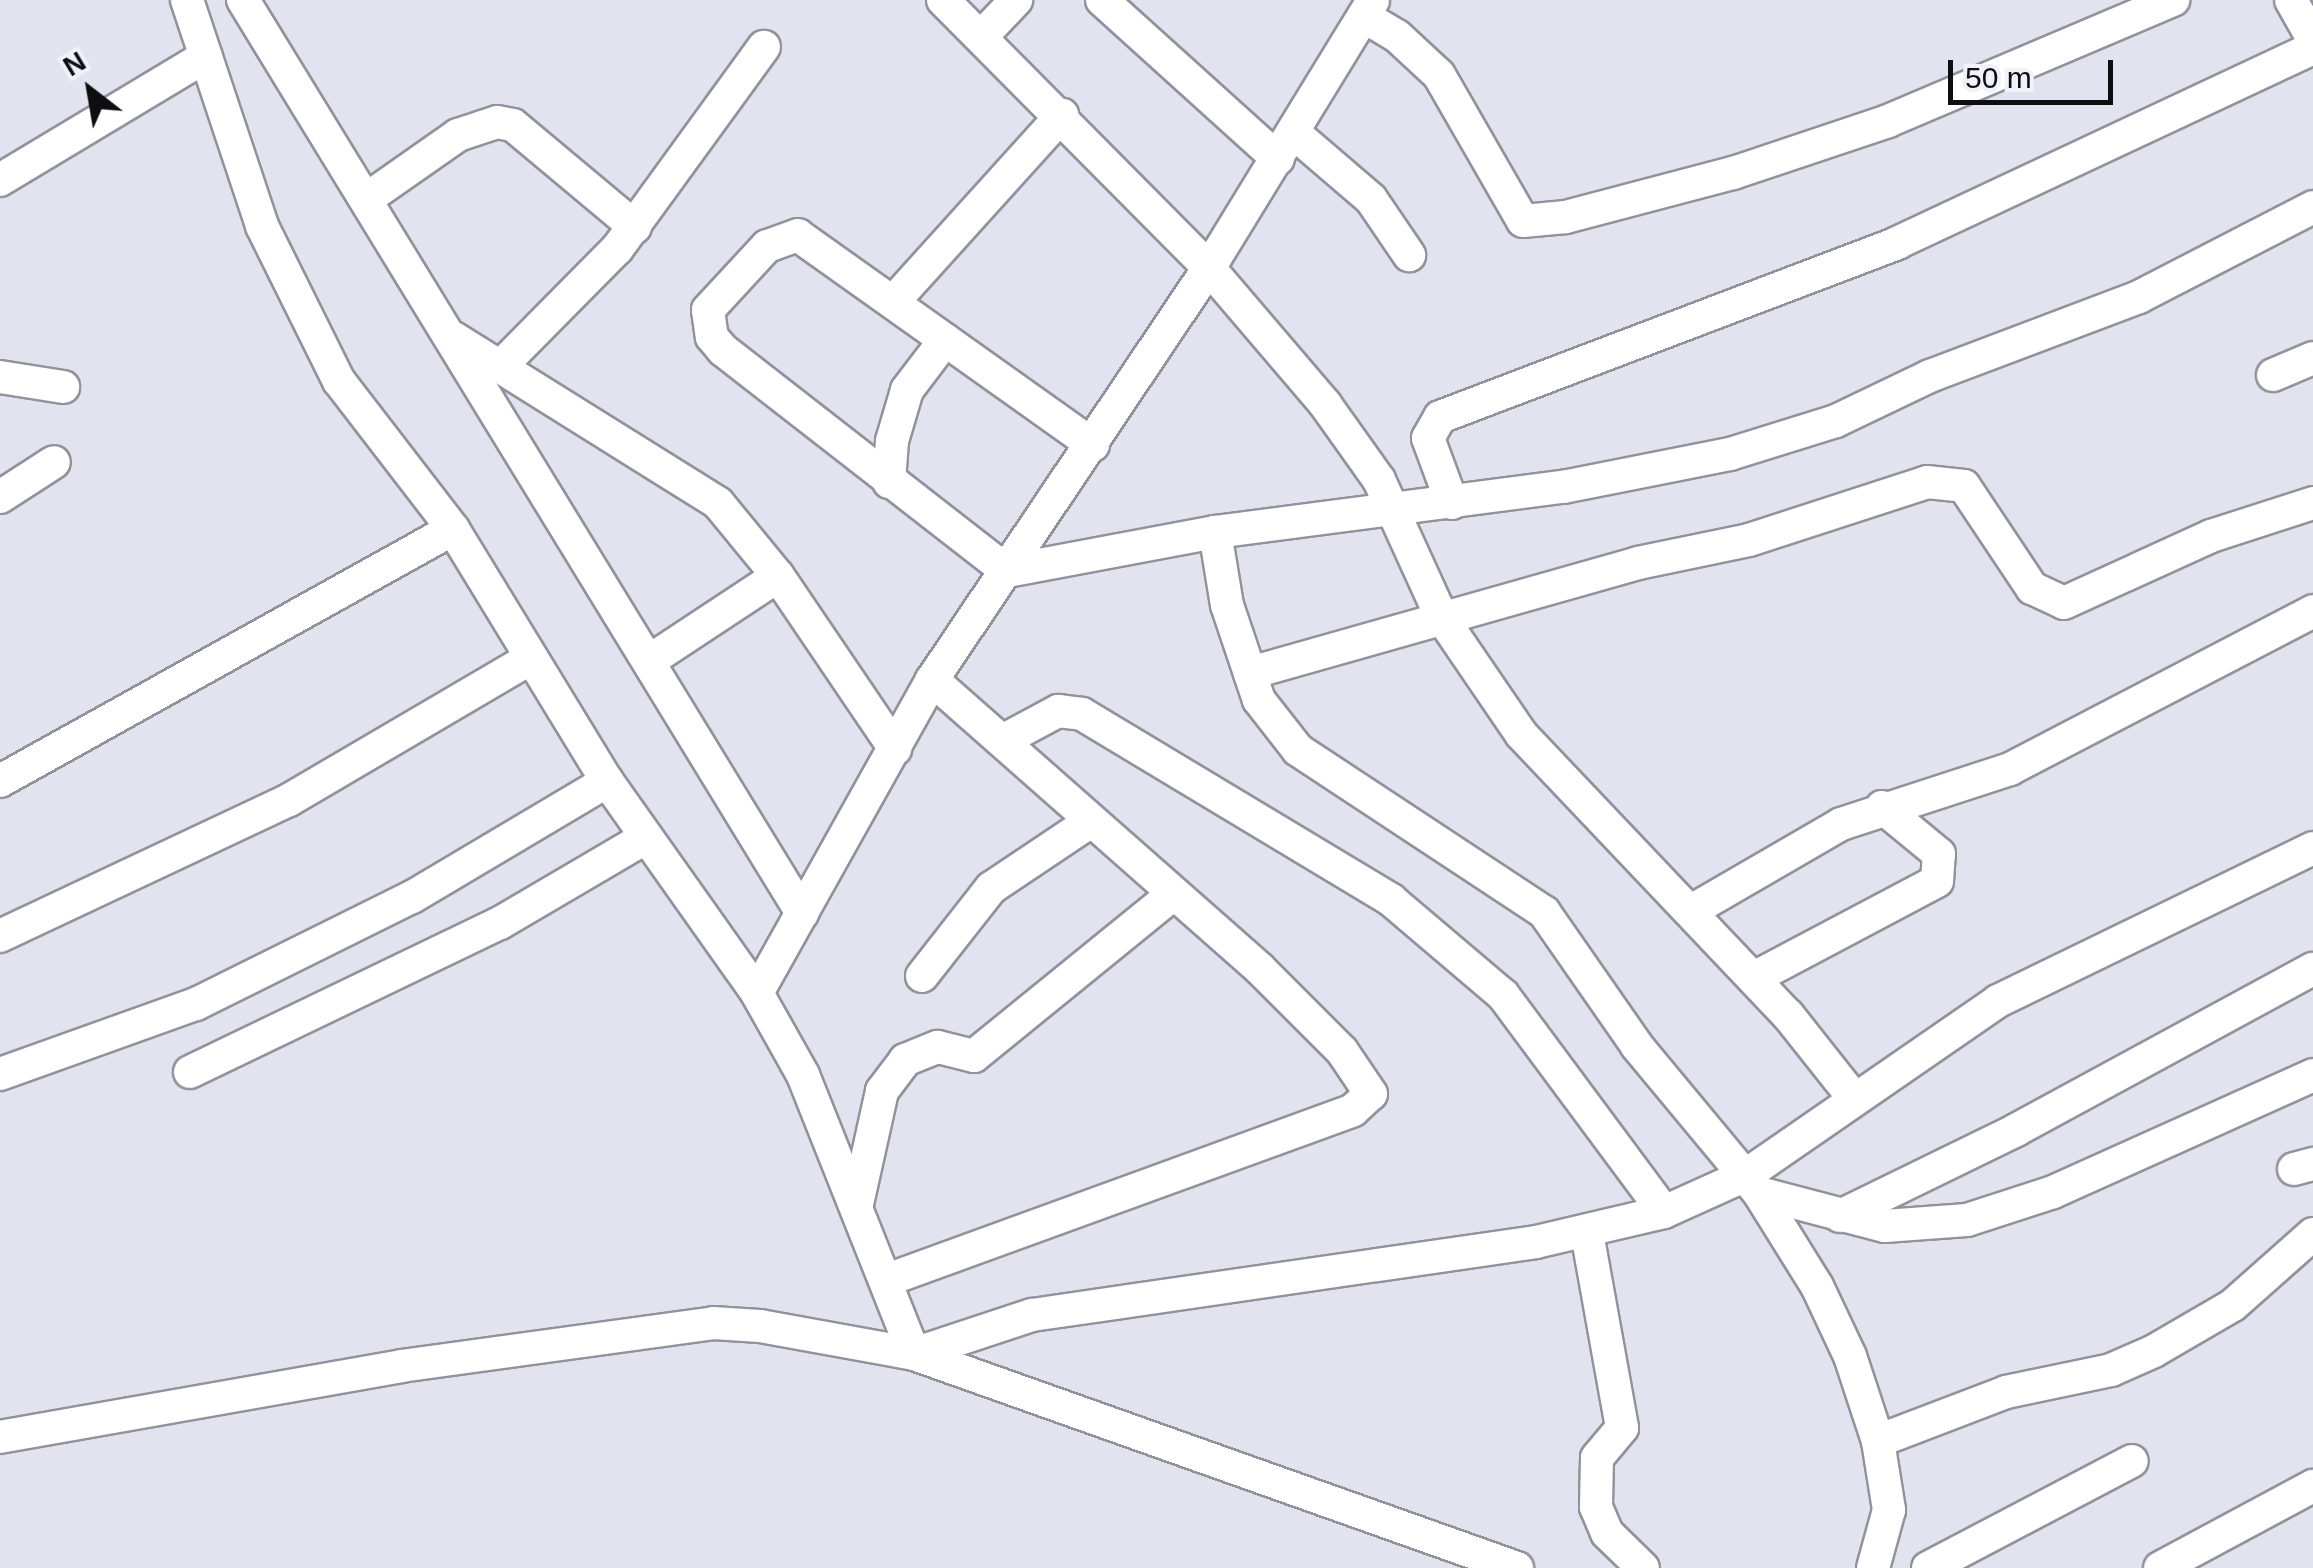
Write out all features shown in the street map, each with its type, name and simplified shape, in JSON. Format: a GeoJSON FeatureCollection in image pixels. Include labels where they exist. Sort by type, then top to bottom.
{"type":"FeatureCollection","features":[{"type":"Feature","properties":{"kind":"street"},"geometry":{"type":"LineString","coordinates":[[187,0],[290,290],[338,381],[452,529],[528,660],[607,781],[757,993],[803,1074],[914,1354]]}},
{"type":"Feature","properties":{"kind":"street"},"geometry":{"type":"LineString","coordinates":[[243,0],[454,338],[802,913]]}},
{"type":"Feature","properties":{"kind":"street"},"geometry":{"type":"LineString","coordinates":[[943,0],[1062,115],[1209,268],[1325,404],[1370,466],[1442,618],[1521,734],[1754,978],[1853,1097]]}},
{"type":"Feature","properties":{"kind":"street"},"geometry":{"type":"LineString","coordinates":[[982,36],[1016,0]]}},
{"type":"Feature","properties":{"kind":"street"},"geometry":{"type":"LineString","coordinates":[[1102,0],[1286,146],[1371,198],[1409,255]]}},
{"type":"Feature","properties":{"kind":"street"},"geometry":{"type":"LineString","coordinates":[[757,993],[932,680],[1209,268],[1369,9],[1439,75],[1524,220],[1566,217],[1733,173],[1888,121],[2172,0]]}},
{"type":"Feature","properties":{"kind":"street"},"geometry":{"type":"LineString","coordinates":[[2290,0],[2313,39]]}},
{"type":"Feature","properties":{"kind":"street"},"geometry":{"type":"LineString","coordinates":[[503,364],[634,227],[764,47]]}},
{"type":"Feature","properties":{"kind":"street"},"geometry":{"type":"LineString","coordinates":[[1452,503],[1428,438],[1440,417],[1897,243],[2313,48]]}},
{"type":"Feature","properties":{"kind":"street"},"geometry":{"type":"LineString","coordinates":[[0,180],[206,56]]}},
{"type":"Feature","properties":{"kind":"street"},"geometry":{"type":"LineString","coordinates":[[894,300],[1062,115]]}},
{"type":"Feature","properties":{"kind":"street"},"geometry":{"type":"LineString","coordinates":[[368,198],[458,135],[496,122],[513,126],[634,227]]}},
{"type":"Feature","properties":{"kind":"street"},"geometry":{"type":"LineString","coordinates":[[1093,445],[810,241],[788,233],[766,246],[708,310],[707,324],[723,350],[1007,571],[1216,532],[1452,503],[1680,467],[1836,421],[1930,376],[2139,297],[2313,206]]}},
{"type":"Feature","properties":{"kind":"street"},"geometry":{"type":"LineString","coordinates":[[454,338],[503,364],[718,504],[778,576],[895,749]]}},
{"type":"Feature","properties":{"kind":"street"},"geometry":{"type":"LineString","coordinates":[[889,482],[892,441],[907,390],[945,340]]}},
{"type":"Feature","properties":{"kind":"street"},"geometry":{"type":"LineString","coordinates":[[2273,376],[2313,358]]}},
{"type":"Feature","properties":{"kind":"street"},"geometry":{"type":"LineString","coordinates":[[0,377],[63,387]]}},
{"type":"Feature","properties":{"kind":"street"},"geometry":{"type":"LineString","coordinates":[[0,497],[54,462]]}},
{"type":"Feature","properties":{"kind":"street"},"geometry":{"type":"LineString","coordinates":[[1250,674],[1442,618],[1749,540],[1927,482],[1964,486],[2032,588],[2064,603],[2211,536],[2313,503]]}},
{"type":"Feature","properties":{"kind":"street"},"geometry":{"type":"LineString","coordinates":[[0,780],[452,529]]}},
{"type":"Feature","properties":{"kind":"street"},"geometry":{"type":"LineString","coordinates":[[1216,532],[1226,605],[1269,714],[1317,766],[1544,912],[1637,1046],[1753,1184],[1850,1356],[1878,1442],[1889,1510],[1874,1568]]}},
{"type":"Feature","properties":{"kind":"street"},"geometry":{"type":"LineString","coordinates":[[649,661],[778,576]]}},
{"type":"Feature","properties":{"kind":"street"},"geometry":{"type":"LineString","coordinates":[[1691,911],[1794,848],[1882,807],[2010,769],[2313,611]]}},
{"type":"Feature","properties":{"kind":"street"},"geometry":{"type":"LineString","coordinates":[[0,936],[289,800],[528,660]]}},
{"type":"Feature","properties":{"kind":"street"},"geometry":{"type":"LineString","coordinates":[[887,1280],[1365,1102],[1369,1086],[1342,1051],[932,680]]}},
{"type":"Feature","properties":{"kind":"street"},"geometry":{"type":"LineString","coordinates":[[1002,741],[1058,711],[1082,714],[1391,900],[1503,995],[1664,1212]]}},
{"type":"Feature","properties":{"kind":"street"},"geometry":{"type":"LineString","coordinates":[[0,1074],[196,1004],[412,897],[607,781]]}},
{"type":"Feature","properties":{"kind":"street"},"geometry":{"type":"LineString","coordinates":[[1754,978],[1937,881],[1940,854],[1882,807]]}},
{"type":"Feature","properties":{"kind":"street"},"geometry":{"type":"LineString","coordinates":[[922,976],[992,888],[1090,820]]}},
{"type":"Feature","properties":{"kind":"street"},"geometry":{"type":"LineString","coordinates":[[190,1072],[500,923],[645,838]]}},
{"type":"Feature","properties":{"kind":"street"},"geometry":{"type":"LineString","coordinates":[[914,1354],[1032,1315],[1587,1233],[1753,1184],[1853,1097],[2049,974],[2313,848]]}},
{"type":"Feature","properties":{"kind":"street"},"geometry":{"type":"LineString","coordinates":[[856,1208],[882,1092],[905,1060],[938,1047],[974,1056],[1172,894]]}},
{"type":"Feature","properties":{"kind":"street"},"geometry":{"type":"LineString","coordinates":[[1840,1216],[2016,1130],[2313,968]]}},
{"type":"Feature","properties":{"kind":"street"},"geometry":{"type":"LineString","coordinates":[[1753,1184],[1840,1216],[1914,1226],[2014,1208],[2313,1075]]}},
{"type":"Feature","properties":{"kind":"street"},"geometry":{"type":"LineString","coordinates":[[1587,1233],[1622,1428],[1597,1458],[1596,1507],[1607,1533],[1642,1568]]}},
{"type":"Feature","properties":{"kind":"street"},"geometry":{"type":"LineString","coordinates":[[1878,1442],[2006,1392],[2085,1377],[2154,1351],[2234,1305],[2313,1234]]}},
{"type":"Feature","properties":{"kind":"street"},"geometry":{"type":"LineString","coordinates":[[0,1437],[382,1370],[713,1323],[815,1332],[914,1354],[1517,1568]]}},
{"type":"Feature","properties":{"kind":"street"},"geometry":{"type":"LineString","coordinates":[[1928,1568],[2132,1461]]}},
{"type":"Feature","properties":{"kind":"street"},"geometry":{"type":"LineString","coordinates":[[2160,1568],[2313,1486]]}}]}
